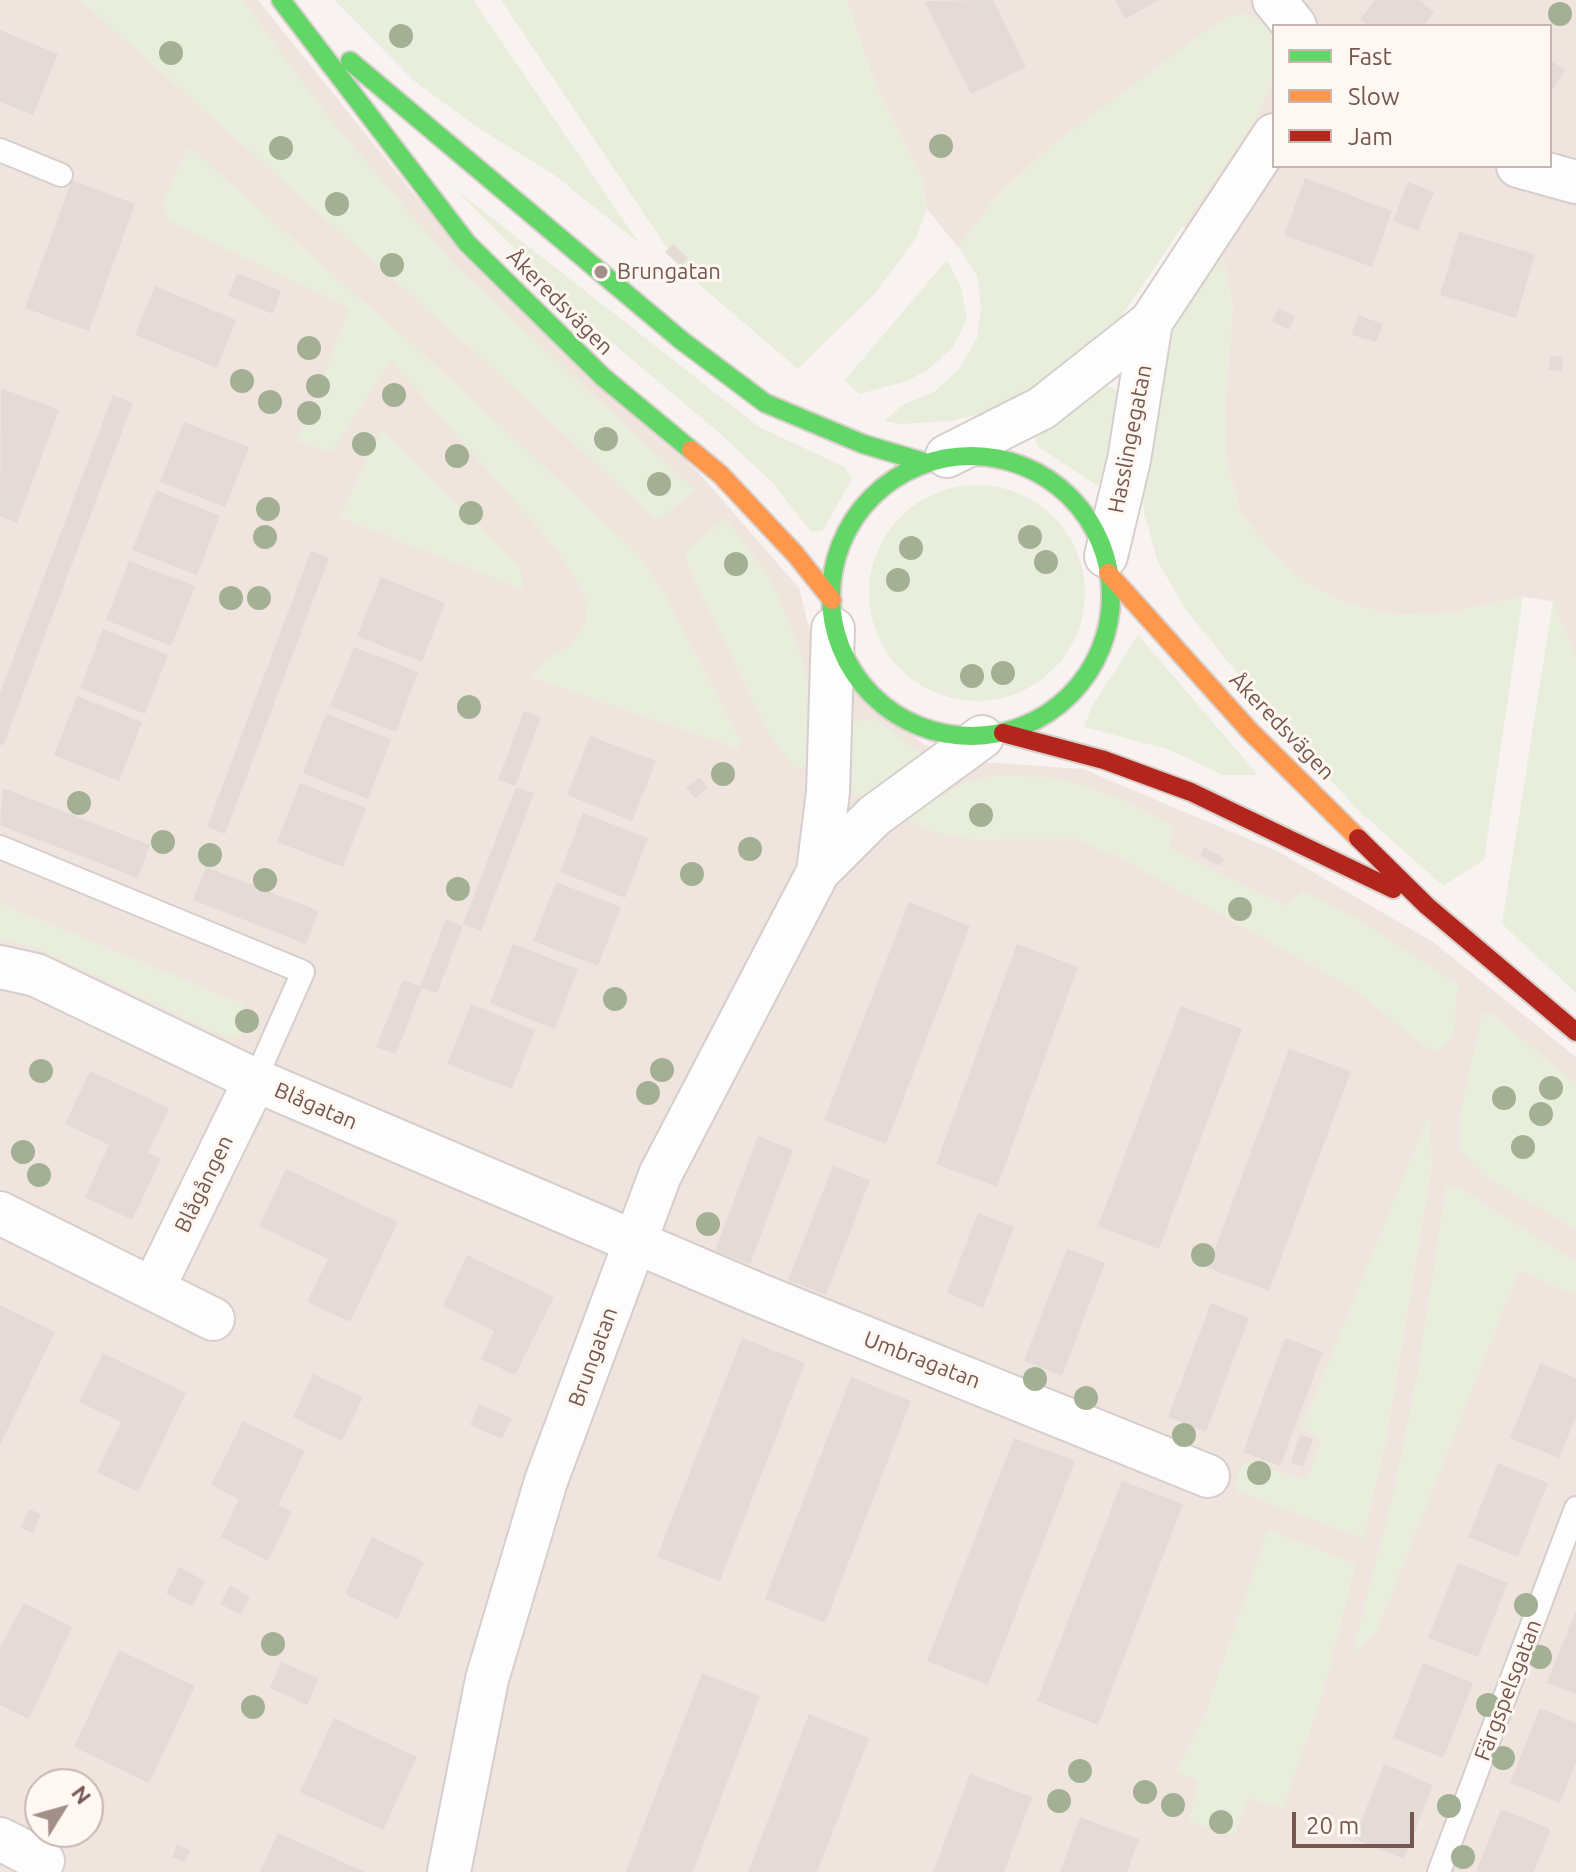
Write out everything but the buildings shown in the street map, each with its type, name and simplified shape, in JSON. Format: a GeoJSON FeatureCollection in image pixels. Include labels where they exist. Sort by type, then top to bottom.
{"type":"FeatureCollection","features":[{"type":"Feature","properties":{"kind":"street"},"geometry":{"type":"LineString","coordinates":[[1274,0],[1293,24]]}},
{"type":"Feature","properties":{"kind":"street","name":"Åkeredsvägen"},"geometry":{"type":"LineString","coordinates":[[284,4],[681,340],[765,403],[863,444],[937,460],[1009,460],[1033,469],[1058,485],[1085,514],[1107,564],[1112,602],[1104,643],[1088,675],[1069,697],[1041,718],[992,735]]}},
{"type":"Feature","properties":{"kind":"street","name":"Åkeredsvägen"},"geometry":{"type":"LineString","coordinates":[[284,4],[467,243],[603,377],[721,475],[796,555],[833,615],[852,672],[871,697],[923,729],[948,735],[992,735],[1104,760],[1191,792],[1427,906]]}},
{"type":"Feature","properties":{"kind":"street","name":"Hasslingegatan"},"geometry":{"type":"LineString","coordinates":[[937,460],[1042,408],[1151,322],[1272,138]]}},
{"type":"Feature","properties":{"kind":"street"},"geometry":{"type":"LineString","coordinates":[[1525,168],[1576,182]]}},
{"type":"Feature","properties":{"kind":"street","name":"Hasslingegatan"},"geometry":{"type":"LineString","coordinates":[[1107,564],[1129,460],[1151,322]]}},
{"type":"Feature","properties":{"kind":"street","name":"Åkeredsvägen"},"geometry":{"type":"LineString","coordinates":[[833,615],[831,575],[851,521],[875,491],[908,469],[937,460]]}},
{"type":"Feature","properties":{"kind":"street","name":"Åkeredsvägen"},"geometry":{"type":"LineString","coordinates":[[1107,564],[1250,731],[1427,906],[1576,1032]]}},
{"type":"Feature","properties":{"kind":"street","name":"Brungatan"},"geometry":{"type":"LineString","coordinates":[[818,872],[828,792],[833,615]]}},
{"type":"Feature","properties":{"kind":"street","name":"Brungatan"},"geometry":{"type":"LineString","coordinates":[[449,1872],[487,1679],[546,1481],[660,1175],[818,872],[874,816],[992,735]]}},
{"type":"Feature","properties":{"kind":"street","name":"Blågatan"},"geometry":{"type":"LineString","coordinates":[[0,967],[36,975],[255,1080],[635,1242]]}},
{"type":"Feature","properties":{"kind":"street","name":"Blågången"},"geometry":{"type":"LineString","coordinates":[[153,1289],[255,1080]]}},
{"type":"Feature","properties":{"kind":"street"},"geometry":{"type":"LineString","coordinates":[[0,1213],[213,1319]]}},
{"type":"Feature","properties":{"kind":"street","name":"Umbragatan"},"geometry":{"type":"LineString","coordinates":[[635,1242],[1208,1476]]}},
{"type":"Feature","properties":{"kind":"street"},"geometry":{"type":"LineString","coordinates":[[0,1839],[43,1861]]}},
{"type":"Feature","properties":{"kind":"lane"},"geometry":{"type":"LineString","coordinates":[[0,150],[61,175]]}},
{"type":"Feature","properties":{"kind":"lane"},"geometry":{"type":"LineString","coordinates":[[0,847],[303,972],[255,1080]]}},
{"type":"Feature","properties":{"kind":"lane","name":"Färgspelsgatan"},"geometry":{"type":"LineString","coordinates":[[1439,1872],[1576,1508]]}},
{"type":"Feature","properties":{"kind":"shaded area"},"geometry":{"type":"Polygon","coordinates":[[[0,0],[258,0],[414,194],[697,471],[799,588],[818,664],[925,745],[970,761],[1083,769],[1277,851],[1433,942],[1576,1057],[1576,1872],[0,1872],[0,0]]]}},
{"type":"Feature","properties":{"kind":"shaded area"},"geometry":{"type":"Polygon","coordinates":[[[847,0],[1576,0],[1576,657],[1552,601],[1523,597],[1438,615],[1389,614],[1346,603],[1304,582],[1266,545],[1240,512],[1226,459],[1225,410],[1233,304],[1222,257],[1183,226],[1254,121],[1272,85],[1272,168],[1552,168],[1552,24],[1272,24],[1272,35],[1265,23],[1228,17],[1052,145],[998,195],[958,247],[927,209],[922,178],[876,86],[847,0]]]}},
{"type":"Feature","properties":{"kind":"green space"},"geometry":{"type":"Polygon","coordinates":[[[80,0],[243,0],[329,118],[453,263],[695,490],[656,520],[482,359],[80,0]]]}},
{"type":"Feature","properties":{"kind":"green space"},"geometry":{"type":"Polygon","coordinates":[[[334,0],[473,0],[639,243],[553,174],[477,127],[414,81],[334,0]]]}},
{"type":"Feature","properties":{"kind":"green space"},"geometry":{"type":"Polygon","coordinates":[[[501,0],[847,0],[876,86],[922,178],[927,209],[916,238],[875,293],[798,369],[681,269],[501,0]]]}},
{"type":"Feature","properties":{"kind":"green space"},"geometry":{"type":"Polygon","coordinates":[[[1247,14],[1265,23],[1272,35],[1272,85],[1254,121],[1112,330],[1012,406],[951,421],[901,424],[885,421],[902,405],[934,392],[960,368],[977,338],[981,306],[977,275],[958,247],[998,195],[1052,145],[1228,17],[1247,14]]]}},
{"type":"Feature","properties":{"kind":"green space"},"geometry":{"type":"Polygon","coordinates":[[[188,146],[428,358],[638,554],[665,595],[742,742],[738,749],[530,677],[544,661],[570,646],[586,622],[585,597],[558,551],[391,361],[332,452],[297,442],[349,309],[167,220],[163,202],[188,146]]]}},
{"type":"Feature","properties":{"kind":"green space"},"geometry":{"type":"Polygon","coordinates":[[[455,189],[759,427],[845,467],[852,479],[823,530],[811,532],[772,482],[717,431],[583,318],[455,189]]]}},
{"type":"Feature","properties":{"kind":"green space"},"geometry":{"type":"Polygon","coordinates":[[[1222,257],[1233,304],[1225,410],[1226,459],[1240,512],[1266,545],[1304,582],[1346,603],[1389,614],[1438,615],[1523,597],[1484,860],[1443,886],[1357,809],[1268,711],[1186,610],[1158,562],[1144,513],[1138,442],[1156,366],[1197,283],[1222,257]]]}},
{"type":"Feature","properties":{"kind":"green space"},"geometry":{"type":"Polygon","coordinates":[[[947,260],[961,287],[967,319],[953,347],[929,369],[907,381],[860,394],[844,381],[947,260]]]}},
{"type":"Feature","properties":{"kind":"green space"},"geometry":{"type":"Polygon","coordinates":[[[1106,385],[1120,392],[1107,481],[1096,485],[1037,446],[1034,435],[1041,425],[1106,385]]]}},
{"type":"Feature","properties":{"kind":"green space"},"geometry":{"type":"Polygon","coordinates":[[[381,429],[520,566],[524,590],[339,517],[381,429]]]}},
{"type":"Feature","properties":{"kind":"green space"},"geometry":{"type":"Polygon","coordinates":[[[977,485],[1018,493],[1037,503],[1053,517],[1067,533],[1077,552],[1085,593],[1077,634],[1067,653],[1053,669],[1037,683],[1018,693],[977,701],[936,693],[917,683],[901,669],[887,653],[877,634],[869,593],[877,552],[887,533],[901,517],[917,503],[936,493],[977,485]]]}},
{"type":"Feature","properties":{"kind":"green space"},"geometry":{"type":"Polygon","coordinates":[[[726,518],[769,577],[791,625],[807,676],[813,729],[810,765],[796,770],[770,736],[688,567],[686,551],[726,518]]]}},
{"type":"Feature","properties":{"kind":"green space"},"geometry":{"type":"Polygon","coordinates":[[[1553,601],[1576,657],[1576,993],[1502,924],[1553,601]]]}},
{"type":"Feature","properties":{"kind":"green space"},"geometry":{"type":"Polygon","coordinates":[[[1138,635],[1258,775],[1223,775],[1170,750],[1084,727],[1091,708],[1138,635]]]}},
{"type":"Feature","properties":{"kind":"green space"},"geometry":{"type":"Polygon","coordinates":[[[875,718],[921,754],[920,763],[865,801],[852,794],[852,723],[875,718]]]}},
{"type":"Feature","properties":{"kind":"green space"},"geometry":{"type":"Polygon","coordinates":[[[995,775],[1048,777],[1086,786],[1133,804],[1175,828],[1169,848],[1286,906],[1302,891],[1356,918],[1458,984],[1454,1033],[1445,1046],[1432,1052],[1351,988],[1120,858],[1075,839],[973,840],[934,832],[903,819],[959,785],[995,775]]]}},
{"type":"Feature","properties":{"kind":"green space"},"geometry":{"type":"Polygon","coordinates":[[[0,903],[241,1003],[249,1015],[244,1032],[232,1040],[34,947],[0,940],[0,903]]]}},
{"type":"Feature","properties":{"kind":"green space"},"geometry":{"type":"Polygon","coordinates":[[[1491,1013],[1576,1084],[1576,1230],[1482,1175],[1460,1149],[1460,1114],[1482,1014],[1491,1013]]]}},
{"type":"Feature","properties":{"kind":"green space"},"geometry":{"type":"Polygon","coordinates":[[[1429,1114],[1432,1166],[1387,1436],[1364,1539],[1236,1491],[1240,1462],[1307,1479],[1321,1439],[1301,1429],[1429,1114]]]}},
{"type":"Feature","properties":{"kind":"green space"},"geometry":{"type":"Polygon","coordinates":[[[1457,1186],[1576,1262],[1576,1295],[1519,1271],[1377,1632],[1352,1655],[1393,1494],[1417,1376],[1446,1187],[1457,1186]]]}},
{"type":"Feature","properties":{"kind":"green space"},"geometry":{"type":"Polygon","coordinates":[[[1268,1529],[1356,1564],[1320,1704],[1283,1808],[1248,1799],[1234,1836],[1189,1821],[1198,1781],[1176,1772],[1205,1714],[1268,1529]]]}},
{"type":"Feature","properties":{"kind":"traffic: fast"},"geometry":{"type":"LineString","coordinates":[[281,0],[467,243],[603,377],[691,450]]}},
{"type":"Feature","properties":{"kind":"traffic: fast"},"geometry":{"type":"LineString","coordinates":[[350,61],[681,340],[765,403],[863,444],[927,463]]}},
{"type":"Feature","properties":{"kind":"traffic: fast"},"geometry":{"type":"LineString","coordinates":[[985,456],[1037,472],[1060,488],[1079,507],[1101,542],[1109,569],[1111,596],[1109,623],[1101,650],[1088,674],[1070,695],[1049,713],[1025,726],[985,736],[957,736],[917,726],[893,713],[854,674],[841,650],[833,623],[831,582],[841,542],[854,518],[893,479],[917,466],[944,458],[985,456]]}},
{"type":"Feature","properties":{"kind":"traffic: slow"},"geometry":{"type":"LineString","coordinates":[[691,450],[721,475],[796,555],[832,600]]}},
{"type":"Feature","properties":{"kind":"traffic: slow"},"geometry":{"type":"LineString","coordinates":[[1108,573],[1250,731],[1358,838]]}},
{"type":"Feature","properties":{"kind":"traffic: jam"},"geometry":{"type":"LineString","coordinates":[[1003,733],[1104,760],[1191,792],[1393,889]]}},
{"type":"Feature","properties":{"kind":"traffic: jam"},"geometry":{"type":"LineString","coordinates":[[1358,838],[1427,906],[1576,1032]]}},
{"type":"Feature","properties":{"kind":"place","name":"Brungatan"},"geometry":{"type":"Point","coordinates":[601,272]}}]}
